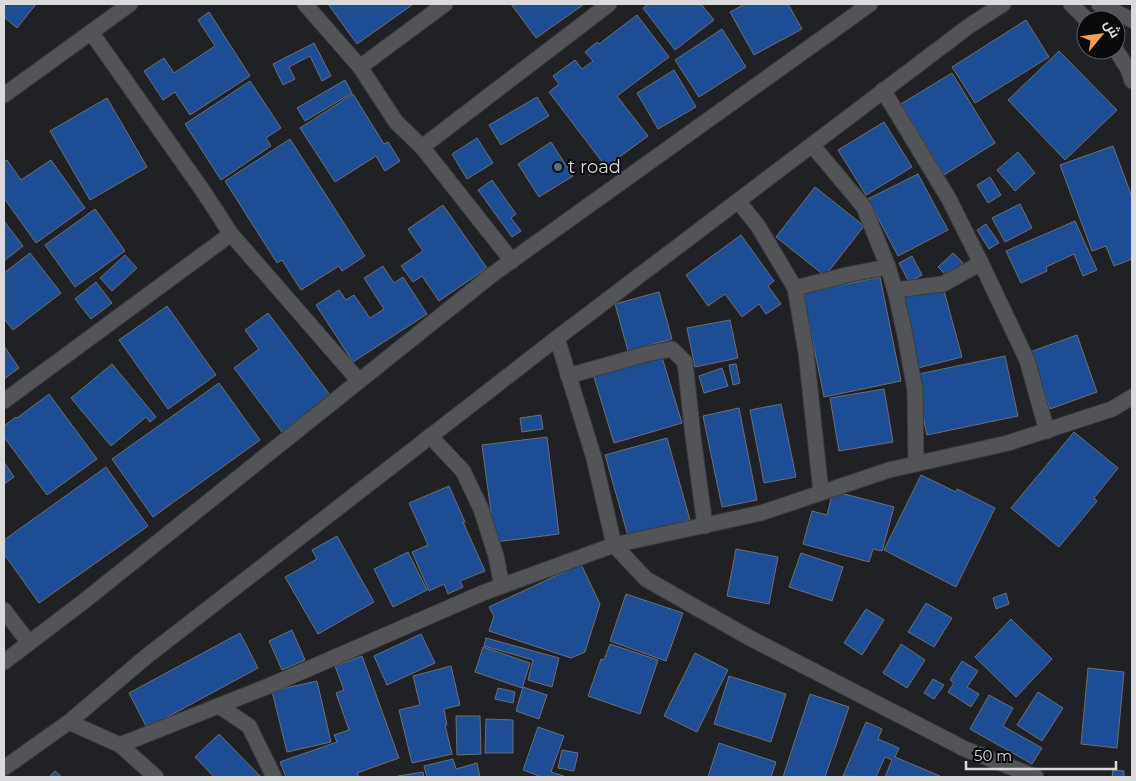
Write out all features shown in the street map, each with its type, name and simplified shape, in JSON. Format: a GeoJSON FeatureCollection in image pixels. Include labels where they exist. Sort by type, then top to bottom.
{"type":"FeatureCollection","features":[{"type":"Feature","properties":{"kind":"street"},"geometry":{"type":"LineString","coordinates":[[4,95],[130,4]]}},
{"type":"Feature","properties":{"kind":"street"},"geometry":{"type":"LineString","coordinates":[[305,4],[360,67],[396,122],[422,147],[512,261]]}},
{"type":"Feature","properties":{"kind":"street"},"geometry":{"type":"LineString","coordinates":[[360,67],[445,4]]}},
{"type":"Feature","properties":{"kind":"street"},"geometry":{"type":"LineString","coordinates":[[422,147],[609,4]]}},
{"type":"Feature","properties":{"kind":"street"},"geometry":{"type":"LineString","coordinates":[[4,662],[493,274],[870,4]]}},
{"type":"Feature","properties":{"kind":"street"},"geometry":{"type":"LineString","coordinates":[[4,768],[69,722],[147,656],[556,338],[884,90],[1003,4]]}},
{"type":"Feature","properties":{"kind":"street"},"geometry":{"type":"LineString","coordinates":[[1099,4],[1132,20]]}},
{"type":"Feature","properties":{"kind":"street"},"geometry":{"type":"LineString","coordinates":[[91,32],[231,234],[359,381]]}},
{"type":"Feature","properties":{"kind":"street"},"geometry":{"type":"LineString","coordinates":[[1122,60],[1132,81]]}},
{"type":"Feature","properties":{"kind":"street"},"geometry":{"type":"LineString","coordinates":[[884,90],[949,199],[981,263],[1027,360],[1047,430]]}},
{"type":"Feature","properties":{"kind":"street"},"geometry":{"type":"LineString","coordinates":[[812,145],[864,207],[888,267],[905,335],[915,390],[916,464]]}},
{"type":"Feature","properties":{"kind":"street"},"geometry":{"type":"LineString","coordinates":[[738,201],[758,226],[795,288],[806,352],[821,492]]}},
{"type":"Feature","properties":{"kind":"street"},"geometry":{"type":"LineString","coordinates":[[4,401],[231,234]]}},
{"type":"Feature","properties":{"kind":"street"},"geometry":{"type":"LineString","coordinates":[[894,290],[943,284],[981,263]]}},
{"type":"Feature","properties":{"kind":"street"},"geometry":{"type":"LineString","coordinates":[[795,288],[888,267]]}},
{"type":"Feature","properties":{"kind":"street"},"geometry":{"type":"LineString","coordinates":[[556,338],[594,458],[614,545],[646,579],[748,636],[966,749],[1036,777]]}},
{"type":"Feature","properties":{"kind":"street"},"geometry":{"type":"LineString","coordinates":[[568,376],[646,354],[672,349],[686,362],[693,436],[705,526]]}},
{"type":"Feature","properties":{"kind":"street"},"geometry":{"type":"LineString","coordinates":[[120,745],[271,685],[485,592],[614,545],[761,513],[889,470],[1008,444],[1112,409],[1132,396]]}},
{"type":"Feature","properties":{"kind":"street"},"geometry":{"type":"LineString","coordinates":[[430,436],[463,471],[481,509],[496,556],[502,586]]}},
{"type":"Feature","properties":{"kind":"street"},"geometry":{"type":"LineString","coordinates":[[4,610],[28,643]]}},
{"type":"Feature","properties":{"kind":"street"},"geometry":{"type":"LineString","coordinates":[[219,706],[249,726],[274,777]]}},
{"type":"Feature","properties":{"kind":"street"},"geometry":{"type":"LineString","coordinates":[[69,722],[120,745],[156,777]]}},
{"type":"Feature","properties":{"kind":"building"},"geometry":{"type":"Polygon","coordinates":[[[4,4],[36,4],[17,28],[4,17],[4,4]]]}},
{"type":"Feature","properties":{"kind":"building"},"geometry":{"type":"Polygon","coordinates":[[[328,4],[411,4],[412,5],[357,44],[328,4]]]}},
{"type":"Feature","properties":{"kind":"building"},"geometry":{"type":"Polygon","coordinates":[[[511,4],[582,4],[583,5],[536,38],[511,4]]]}},
{"type":"Feature","properties":{"kind":"building"},"geometry":{"type":"Polygon","coordinates":[[[649,4],[701,4],[714,20],[675,50],[643,8],[649,4]]]}},
{"type":"Feature","properties":{"kind":"building"},"geometry":{"type":"Polygon","coordinates":[[[745,4],[788,4],[802,29],[754,55],[730,12],[745,4]]]}},
{"type":"Feature","properties":{"kind":"building"},"geometry":{"type":"Polygon","coordinates":[[[209,12],[250,76],[190,115],[175,92],[163,100],[144,71],[164,58],[174,73],[215,46],[198,20],[209,12]]]}},
{"type":"Feature","properties":{"kind":"building"},"geometry":{"type":"Polygon","coordinates":[[[637,15],[669,57],[617,96],[648,136],[606,167],[549,92],[559,84],[553,76],[575,60],[582,69],[593,61],[585,52],[597,42],[599,44],[637,15]]]}},
{"type":"Feature","properties":{"kind":"building"},"geometry":{"type":"Polygon","coordinates":[[[1026,20],[1049,57],[975,103],[952,67],[1026,20]]]}},
{"type":"Feature","properties":{"kind":"building"},"geometry":{"type":"Polygon","coordinates":[[[722,29],[746,67],[699,97],[675,60],[722,29]]]}},
{"type":"Feature","properties":{"kind":"building"},"geometry":{"type":"Polygon","coordinates":[[[314,43],[331,76],[322,81],[310,56],[289,67],[295,79],[283,85],[273,64],[314,43]]]}},
{"type":"Feature","properties":{"kind":"building"},"geometry":{"type":"Polygon","coordinates":[[[1059,51],[1117,110],[1065,160],[1008,100],[1059,51]]]}},
{"type":"Feature","properties":{"kind":"building"},"geometry":{"type":"Polygon","coordinates":[[[674,70],[696,107],[658,129],[637,93],[674,70]]]}},
{"type":"Feature","properties":{"kind":"building"},"geometry":{"type":"Polygon","coordinates":[[[952,73],[995,143],[944,175],[901,104],[952,73]]]}},
{"type":"Feature","properties":{"kind":"building"},"geometry":{"type":"Polygon","coordinates":[[[345,80],[352,93],[305,121],[297,108],[345,80]]]}},
{"type":"Feature","properties":{"kind":"building"},"geometry":{"type":"Polygon","coordinates":[[[250,81],[281,128],[266,138],[271,146],[221,180],[185,124],[250,81]]]}},
{"type":"Feature","properties":{"kind":"building"},"geometry":{"type":"Polygon","coordinates":[[[353,94],[384,144],[388,142],[400,161],[385,171],[376,156],[335,182],[300,128],[353,94]]]}},
{"type":"Feature","properties":{"kind":"building"},"geometry":{"type":"Polygon","coordinates":[[[537,97],[549,116],[501,145],[489,125],[537,97]]]}},
{"type":"Feature","properties":{"kind":"building"},"geometry":{"type":"Polygon","coordinates":[[[107,98],[147,167],[90,200],[50,131],[107,98]]]}},
{"type":"Feature","properties":{"kind":"building"},"geometry":{"type":"Polygon","coordinates":[[[884,122],[912,167],[866,195],[838,150],[884,122]]]}},
{"type":"Feature","properties":{"kind":"building"},"geometry":{"type":"Polygon","coordinates":[[[477,138],[493,163],[467,179],[452,154],[477,138]]]}},
{"type":"Feature","properties":{"kind":"building"},"geometry":{"type":"Polygon","coordinates":[[[290,139],[365,256],[342,271],[339,266],[301,290],[282,260],[277,263],[225,181],[290,139]]]}},
{"type":"Feature","properties":{"kind":"building"},"geometry":{"type":"Polygon","coordinates":[[[551,142],[573,176],[539,197],[518,164],[551,142]]]}},
{"type":"Feature","properties":{"kind":"building"},"geometry":{"type":"Polygon","coordinates":[[[1113,146],[1132,197],[1132,259],[1114,266],[1106,246],[1092,251],[1060,165],[1113,146]]]}},
{"type":"Feature","properties":{"kind":"building"},"geometry":{"type":"Polygon","coordinates":[[[1018,152],[1035,173],[1015,191],[997,170],[1018,152]]]}},
{"type":"Feature","properties":{"kind":"building"},"geometry":{"type":"Polygon","coordinates":[[[7,160],[21,180],[51,160],[85,208],[36,243],[4,198],[4,162],[7,160]]]}},
{"type":"Feature","properties":{"kind":"building"},"geometry":{"type":"Polygon","coordinates":[[[918,174],[948,230],[898,256],[868,199],[918,174]]]}},
{"type":"Feature","properties":{"kind":"building"},"geometry":{"type":"Polygon","coordinates":[[[990,177],[1001,195],[988,203],[977,185],[990,177]]]}},
{"type":"Feature","properties":{"kind":"building"},"geometry":{"type":"Polygon","coordinates":[[[492,180],[516,214],[511,218],[521,231],[512,237],[478,190],[492,180]]]}},
{"type":"Feature","properties":{"kind":"building"},"geometry":{"type":"Polygon","coordinates":[[[815,187],[864,226],[825,276],[776,237],[815,187]]]}},
{"type":"Feature","properties":{"kind":"building"},"geometry":{"type":"Polygon","coordinates":[[[1020,204],[1032,228],[1005,242],[992,218],[1020,204]]]}},
{"type":"Feature","properties":{"kind":"building"},"geometry":{"type":"Polygon","coordinates":[[[443,205],[487,268],[439,301],[422,276],[413,282],[401,266],[423,251],[408,229],[443,205]]]}},
{"type":"Feature","properties":{"kind":"building"},"geometry":{"type":"Polygon","coordinates":[[[95,209],[125,251],[75,287],[45,245],[95,209]]]}},
{"type":"Feature","properties":{"kind":"building"},"geometry":{"type":"Polygon","coordinates":[[[4,221],[23,246],[4,261],[4,221]]]}},
{"type":"Feature","properties":{"kind":"building"},"geometry":{"type":"Polygon","coordinates":[[[1075,221],[1097,270],[1083,276],[1074,254],[1046,267],[1047,271],[1021,283],[1006,251],[1075,221]]]}},
{"type":"Feature","properties":{"kind":"building"},"geometry":{"type":"Polygon","coordinates":[[[986,224],[999,243],[989,249],[977,230],[986,224]]]}},
{"type":"Feature","properties":{"kind":"building"},"geometry":{"type":"Polygon","coordinates":[[[741,235],[774,281],[768,286],[781,304],[766,314],[759,304],[742,317],[725,294],[708,306],[686,275],[741,235]]]}},
{"type":"Feature","properties":{"kind":"building"},"geometry":{"type":"Polygon","coordinates":[[[30,253],[61,293],[13,330],[4,319],[4,273],[30,253]]]}},
{"type":"Feature","properties":{"kind":"building"},"geometry":{"type":"Polygon","coordinates":[[[953,253],[963,263],[949,278],[938,267],[953,253]]]}},
{"type":"Feature","properties":{"kind":"building"},"geometry":{"type":"Polygon","coordinates":[[[125,255],[137,268],[112,291],[100,278],[125,255]]]}},
{"type":"Feature","properties":{"kind":"building"},"geometry":{"type":"Polygon","coordinates":[[[912,256],[922,275],[909,282],[899,263],[912,256]]]}},
{"type":"Feature","properties":{"kind":"building"},"geometry":{"type":"Polygon","coordinates":[[[383,266],[394,283],[403,277],[427,314],[353,362],[316,305],[339,290],[346,300],[354,295],[370,318],[384,309],[364,278],[383,266]]]}},
{"type":"Feature","properties":{"kind":"building"},"geometry":{"type":"Polygon","coordinates":[[[880,277],[901,381],[824,397],[803,293],[880,277]]]}},
{"type":"Feature","properties":{"kind":"building"},"geometry":{"type":"Polygon","coordinates":[[[96,282],[112,303],[91,319],[75,299],[96,282]]]}},
{"type":"Feature","properties":{"kind":"building"},"geometry":{"type":"Polygon","coordinates":[[[943,287],[962,357],[918,368],[900,298],[943,287]]]}},
{"type":"Feature","properties":{"kind":"building"},"geometry":{"type":"Polygon","coordinates":[[[659,292],[672,339],[628,351],[615,304],[659,292]]]}},
{"type":"Feature","properties":{"kind":"building"},"geometry":{"type":"Polygon","coordinates":[[[167,306],[216,375],[168,409],[119,340],[167,306]]]}},
{"type":"Feature","properties":{"kind":"building"},"geometry":{"type":"Polygon","coordinates":[[[268,313],[330,395],[282,432],[234,368],[259,349],[245,330],[268,313]]]}},
{"type":"Feature","properties":{"kind":"building"},"geometry":{"type":"Polygon","coordinates":[[[730,320],[738,358],[695,367],[687,328],[730,320]]]}},
{"type":"Feature","properties":{"kind":"building"},"geometry":{"type":"Polygon","coordinates":[[[1077,335],[1097,392],[1050,409],[1030,352],[1077,335]]]}},
{"type":"Feature","properties":{"kind":"building"},"geometry":{"type":"Polygon","coordinates":[[[4,346],[19,368],[4,379],[4,346]]]}},
{"type":"Feature","properties":{"kind":"building"},"geometry":{"type":"Polygon","coordinates":[[[661,354],[682,423],[614,443],[593,374],[661,354]]]}},
{"type":"Feature","properties":{"kind":"building"},"geometry":{"type":"Polygon","coordinates":[[[1005,356],[1018,416],[927,435],[914,375],[1005,356]]]}},
{"type":"Feature","properties":{"kind":"building"},"geometry":{"type":"Polygon","coordinates":[[[112,364],[156,417],[150,422],[146,417],[111,446],[71,398],[112,364]]]}},
{"type":"Feature","properties":{"kind":"building"},"geometry":{"type":"Polygon","coordinates":[[[736,364],[740,383],[733,385],[729,365],[736,364]]]}},
{"type":"Feature","properties":{"kind":"building"},"geometry":{"type":"Polygon","coordinates":[[[722,368],[728,386],[704,393],[699,376],[722,368]]]}},
{"type":"Feature","properties":{"kind":"building"},"geometry":{"type":"Polygon","coordinates":[[[219,383],[260,440],[153,517],[112,459],[219,383]]]}},
{"type":"Feature","properties":{"kind":"building"},"geometry":{"type":"Polygon","coordinates":[[[884,389],[893,442],[839,451],[830,398],[884,389]]]}},
{"type":"Feature","properties":{"kind":"building"},"geometry":{"type":"Polygon","coordinates":[[[49,394],[97,459],[47,495],[4,437],[4,426],[49,394]]]}},
{"type":"Feature","properties":{"kind":"building"},"geometry":{"type":"Polygon","coordinates":[[[781,404],[796,477],[764,483],[750,410],[781,404]]]}},
{"type":"Feature","properties":{"kind":"building"},"geometry":{"type":"Polygon","coordinates":[[[739,408],[757,500],[722,507],[703,416],[739,408]]]}},
{"type":"Feature","properties":{"kind":"building"},"geometry":{"type":"Polygon","coordinates":[[[541,415],[543,429],[522,432],[520,418],[541,415]]]}},
{"type":"Feature","properties":{"kind":"building"},"geometry":{"type":"Polygon","coordinates":[[[1074,432],[1118,468],[1094,498],[1097,501],[1059,547],[1011,508],[1074,432]]]}},
{"type":"Feature","properties":{"kind":"building"},"geometry":{"type":"Polygon","coordinates":[[[547,437],[559,534],[495,542],[482,445],[547,437]]]}},
{"type":"Feature","properties":{"kind":"building"},"geometry":{"type":"Polygon","coordinates":[[[667,438],[690,520],[628,536],[605,455],[667,438]]]}},
{"type":"Feature","properties":{"kind":"building"},"geometry":{"type":"Polygon","coordinates":[[[4,462],[14,477],[4,484],[4,462]]]}},
{"type":"Feature","properties":{"kind":"building"},"geometry":{"type":"Polygon","coordinates":[[[106,467],[148,526],[39,603],[4,554],[4,540],[106,467]]]}},
{"type":"Feature","properties":{"kind":"building"},"geometry":{"type":"Polygon","coordinates":[[[921,475],[956,492],[957,489],[995,508],[956,587],[884,550],[921,475]]]}},
{"type":"Feature","properties":{"kind":"building"},"geometry":{"type":"Polygon","coordinates":[[[449,486],[485,571],[460,581],[463,587],[448,594],[444,584],[429,591],[412,552],[428,545],[409,503],[449,486]]]}},
{"type":"Feature","properties":{"kind":"building"},"geometry":{"type":"Polygon","coordinates":[[[833,491],[894,507],[882,551],[873,549],[869,562],[803,544],[812,511],[827,515],[833,491]]]}},
{"type":"Feature","properties":{"kind":"building"},"geometry":{"type":"Polygon","coordinates":[[[337,536],[374,602],[318,634],[285,577],[317,559],[312,550],[337,536]]]}},
{"type":"Feature","properties":{"kind":"building"},"geometry":{"type":"Polygon","coordinates":[[[736,549],[778,557],[769,604],[727,596],[736,549]]]}},
{"type":"Feature","properties":{"kind":"building"},"geometry":{"type":"Polygon","coordinates":[[[408,552],[427,590],[393,607],[374,569],[408,552]]]}},
{"type":"Feature","properties":{"kind":"building"},"geometry":{"type":"Polygon","coordinates":[[[801,553],[843,567],[832,601],[789,587],[801,553]]]}},
{"type":"Feature","properties":{"kind":"building"},"geometry":{"type":"Polygon","coordinates":[[[581,564],[600,604],[585,652],[571,658],[489,631],[494,616],[489,607],[581,564]]]}},
{"type":"Feature","properties":{"kind":"building"},"geometry":{"type":"Polygon","coordinates":[[[1006,593],[1009,604],[996,609],[993,598],[1006,593]]]}},
{"type":"Feature","properties":{"kind":"building"},"geometry":{"type":"Polygon","coordinates":[[[626,594],[683,613],[666,661],[610,641],[626,594]]]}},
{"type":"Feature","properties":{"kind":"building"},"geometry":{"type":"Polygon","coordinates":[[[926,603],[952,618],[934,647],[908,632],[926,603]]]}},
{"type":"Feature","properties":{"kind":"building"},"geometry":{"type":"Polygon","coordinates":[[[866,609],[884,620],[862,655],[844,643],[866,609]]]}},
{"type":"Feature","properties":{"kind":"building"},"geometry":{"type":"Polygon","coordinates":[[[1011,619],[1052,659],[1016,697],[975,657],[1011,619]]]}},
{"type":"Feature","properties":{"kind":"building"},"geometry":{"type":"Polygon","coordinates":[[[292,630],[305,660],[282,670],[269,641],[292,630]]]}},
{"type":"Feature","properties":{"kind":"building"},"geometry":{"type":"Polygon","coordinates":[[[240,633],[258,668],[147,728],[129,693],[240,633]]]}},
{"type":"Feature","properties":{"kind":"building"},"geometry":{"type":"Polygon","coordinates":[[[421,634],[435,663],[387,685],[374,656],[421,634]]]}},
{"type":"Feature","properties":{"kind":"building"},"geometry":{"type":"Polygon","coordinates":[[[486,638],[559,658],[552,687],[528,680],[533,660],[484,646],[486,638]]]}},
{"type":"Feature","properties":{"kind":"building"},"geometry":{"type":"Polygon","coordinates":[[[610,644],[658,660],[640,714],[588,696],[601,659],[604,660],[610,644]]]}},
{"type":"Feature","properties":{"kind":"building"},"geometry":{"type":"Polygon","coordinates":[[[901,644],[925,660],[907,688],[883,673],[901,644]]]}},
{"type":"Feature","properties":{"kind":"building"},"geometry":{"type":"Polygon","coordinates":[[[483,647],[530,663],[522,688],[475,672],[483,647]]]}},
{"type":"Feature","properties":{"kind":"building"},"geometry":{"type":"Polygon","coordinates":[[[695,653],[728,670],[697,732],[664,716],[695,653]]]}},
{"type":"Feature","properties":{"kind":"building"},"geometry":{"type":"Polygon","coordinates":[[[362,656],[399,758],[357,773],[359,777],[286,777],[280,762],[337,742],[334,735],[349,730],[336,693],[344,690],[335,666],[362,656]]]}},
{"type":"Feature","properties":{"kind":"building"},"geometry":{"type":"Polygon","coordinates":[[[962,661],[978,671],[967,687],[979,694],[971,707],[948,692],[954,683],[950,680],[962,661]]]}},
{"type":"Feature","properties":{"kind":"building"},"geometry":{"type":"Polygon","coordinates":[[[451,666],[460,705],[444,709],[447,725],[445,725],[452,754],[412,763],[399,710],[420,705],[413,676],[451,666]]]}},
{"type":"Feature","properties":{"kind":"building"},"geometry":{"type":"Polygon","coordinates":[[[1088,668],[1124,672],[1117,748],[1081,744],[1088,668]]]}},
{"type":"Feature","properties":{"kind":"building"},"geometry":{"type":"Polygon","coordinates":[[[729,676],[786,694],[771,742],[714,724],[729,676]]]}},
{"type":"Feature","properties":{"kind":"building"},"geometry":{"type":"Polygon","coordinates":[[[933,679],[944,685],[934,699],[924,693],[933,679]]]}},
{"type":"Feature","properties":{"kind":"building"},"geometry":{"type":"Polygon","coordinates":[[[317,681],[331,742],[287,752],[272,691],[317,681]]]}},
{"type":"Feature","properties":{"kind":"building"},"geometry":{"type":"Polygon","coordinates":[[[523,687],[547,695],[539,719],[516,711],[523,687]]]}},
{"type":"Feature","properties":{"kind":"building"},"geometry":{"type":"Polygon","coordinates":[[[498,688],[515,692],[513,703],[495,699],[498,688]]]}},
{"type":"Feature","properties":{"kind":"building"},"geometry":{"type":"Polygon","coordinates":[[[1038,692],[1063,708],[1042,741],[1017,725],[1038,692]]]}},
{"type":"Feature","properties":{"kind":"building"},"geometry":{"type":"Polygon","coordinates":[[[810,694],[849,707],[825,777],[783,777],[810,694]]]}},
{"type":"Feature","properties":{"kind":"building"},"geometry":{"type":"Polygon","coordinates":[[[989,695],[1013,708],[1003,726],[1042,748],[1032,764],[970,729],[989,695]]]}},
{"type":"Feature","properties":{"kind":"building"},"geometry":{"type":"Polygon","coordinates":[[[456,716],[480,716],[481,754],[457,755],[456,716]]]}},
{"type":"Feature","properties":{"kind":"building"},"geometry":{"type":"Polygon","coordinates":[[[486,719],[513,720],[513,753],[485,753],[486,719]]]}},
{"type":"Feature","properties":{"kind":"building"},"geometry":{"type":"Polygon","coordinates":[[[866,722],[882,729],[878,739],[899,748],[895,757],[940,777],[885,777],[892,760],[885,757],[876,777],[843,776],[866,722]]]}},
{"type":"Feature","properties":{"kind":"building"},"geometry":{"type":"Polygon","coordinates":[[[538,727],[564,736],[551,772],[563,777],[542,777],[523,770],[538,727]]]}},
{"type":"Feature","properties":{"kind":"building"},"geometry":{"type":"Polygon","coordinates":[[[219,734],[261,777],[214,777],[195,757],[219,734]]]}},
{"type":"Feature","properties":{"kind":"building"},"geometry":{"type":"Polygon","coordinates":[[[719,743],[776,762],[771,777],[708,777],[719,743]]]}},
{"type":"Feature","properties":{"kind":"building"},"geometry":{"type":"Polygon","coordinates":[[[562,750],[578,753],[574,771],[558,768],[562,750]]]}},
{"type":"Feature","properties":{"kind":"building"},"geometry":{"type":"Polygon","coordinates":[[[453,759],[456,769],[477,763],[480,777],[427,777],[424,766],[453,759]]]}},
{"type":"Feature","properties":{"kind":"building"},"geometry":{"type":"Polygon","coordinates":[[[1113,770],[1124,771],[1124,777],[1112,777],[1113,770]]]}},
{"type":"Feature","properties":{"kind":"building"},"geometry":{"type":"Polygon","coordinates":[[[55,771],[62,777],[49,777],[55,771]]]}},
{"type":"Feature","properties":{"kind":"building"},"geometry":{"type":"Polygon","coordinates":[[[423,772],[424,777],[398,777],[398,776],[423,772]]]}},
{"type":"Feature","properties":{"kind":"place","name":"t road"},"geometry":{"type":"Point","coordinates":[558,167]}}]}
